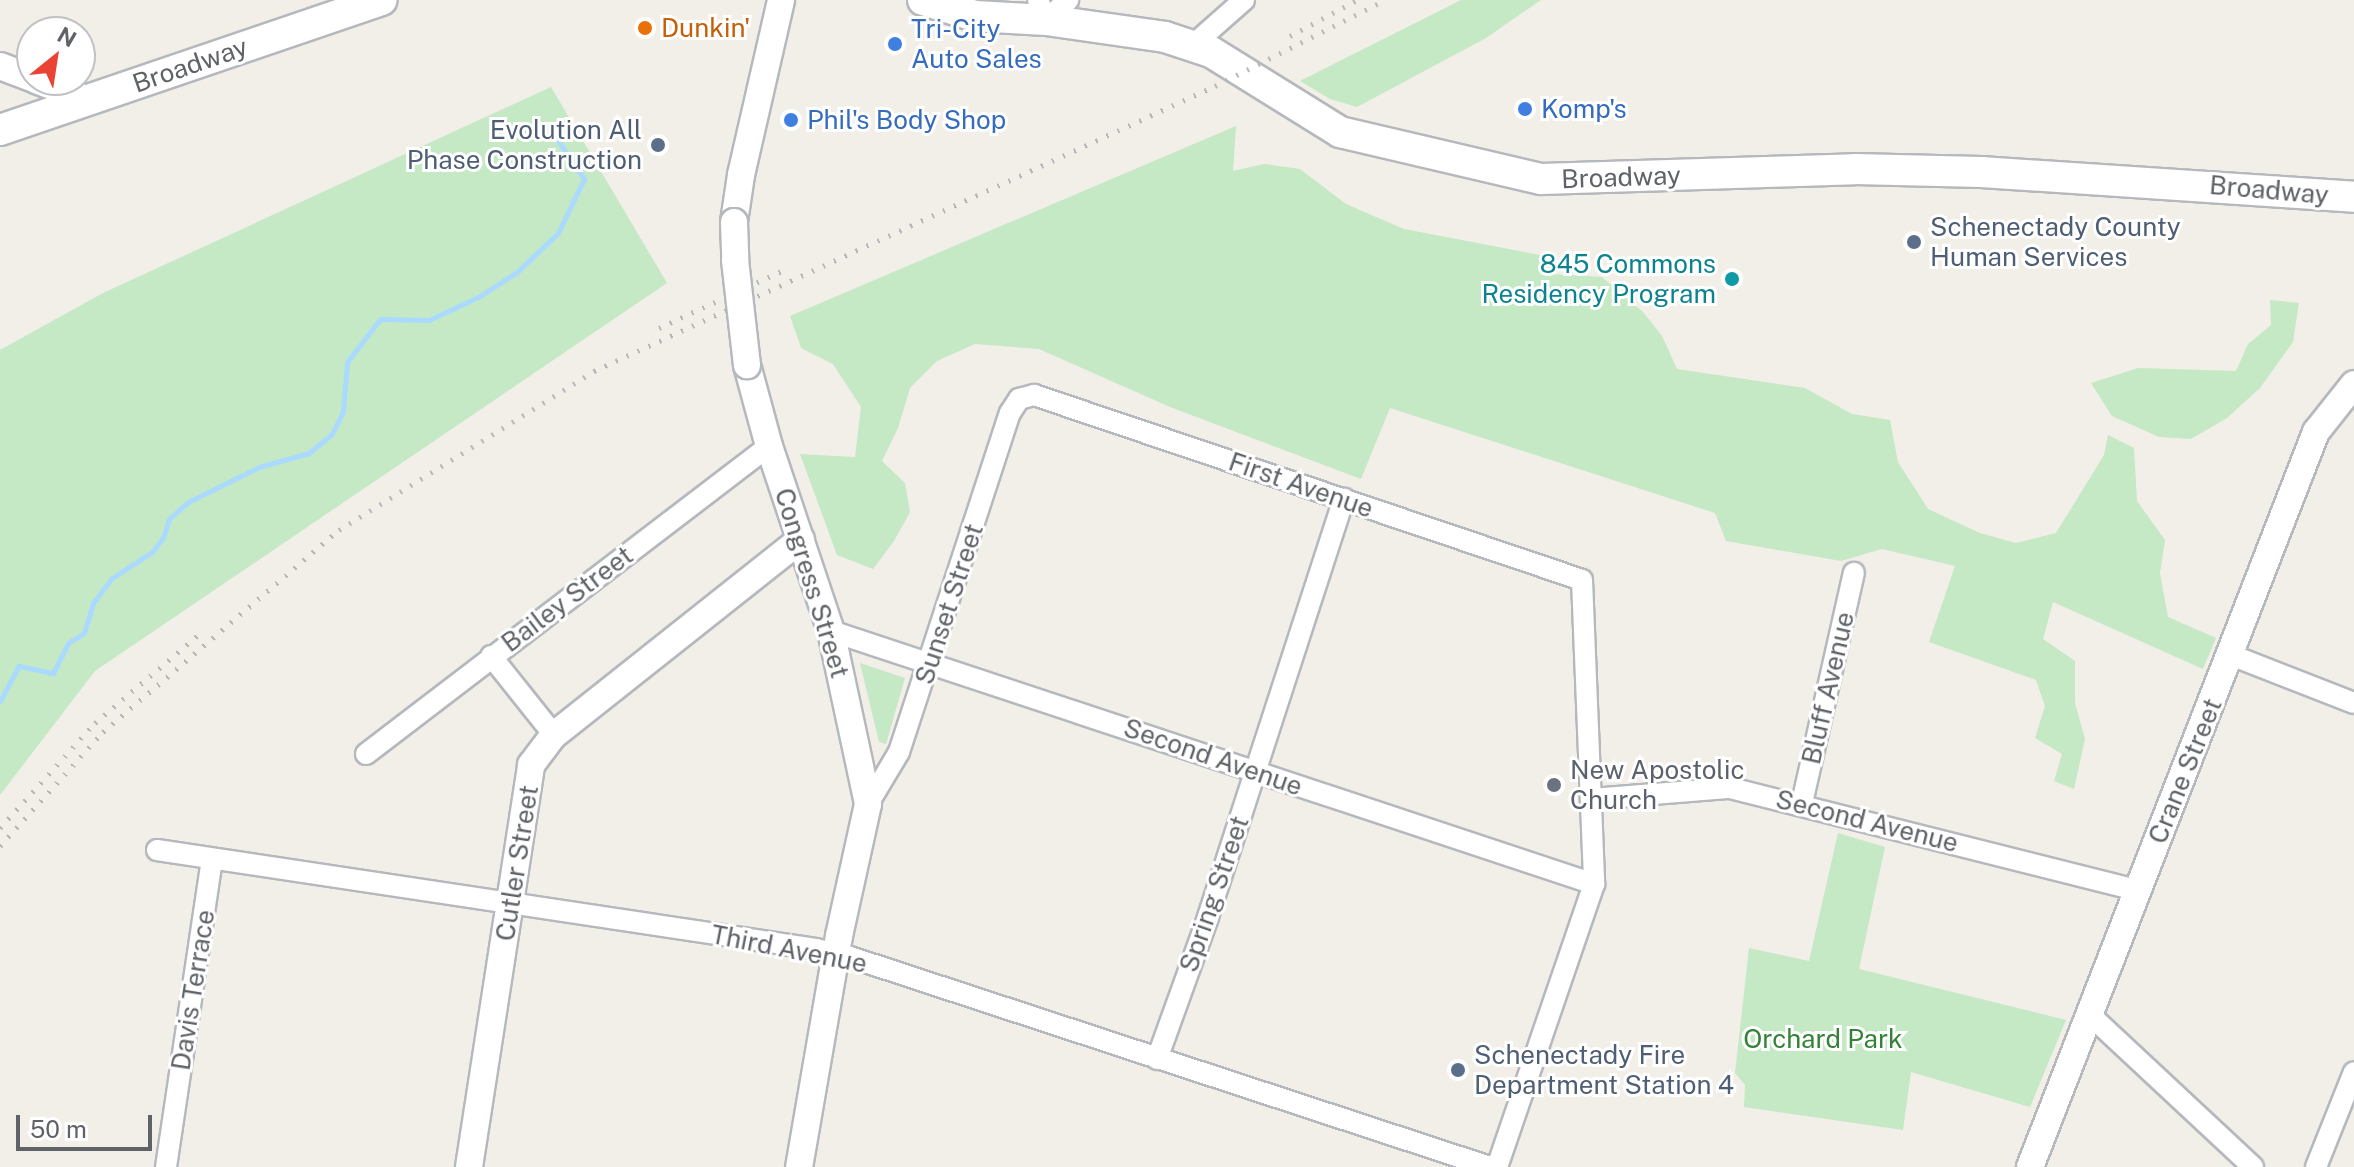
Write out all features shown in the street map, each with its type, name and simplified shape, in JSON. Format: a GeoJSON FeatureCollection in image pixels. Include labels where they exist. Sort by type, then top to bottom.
{"type":"FeatureCollection","features":[{"type":"Feature","properties":{"kind":"main road","name":"Broadway"},"geometry":{"type":"LineString","coordinates":[[0,130],[381,0]]}},
{"type":"Feature","properties":{"kind":"main road","name":"Broadway"},"geometry":{"type":"LineString","coordinates":[[923,0],[975,16],[1042,10],[1193,45],[1211,52],[1340,132],[1541,179],[1855,169],[1981,172],[2354,197]]}},
{"type":"Feature","properties":{"kind":"street","name":"Congress Street"},"geometry":{"type":"LineString","coordinates":[[781,0],[741,175],[734,222],[735,260],[747,365],[769,446],[831,631],[868,804],[836,953],[799,1167]]}},
{"type":"Feature","properties":{"kind":"street"},"geometry":{"type":"LineString","coordinates":[[1042,10],[1068,0]]}},
{"type":"Feature","properties":{"kind":"street"},"geometry":{"type":"LineString","coordinates":[[1193,45],[1244,0]]}},
{"type":"Feature","properties":{"kind":"street"},"geometry":{"type":"LineString","coordinates":[[78,96],[88,100]]}},
{"type":"Feature","properties":{"kind":"street","name":"Crane Street"},"geometry":{"type":"LineString","coordinates":[[2030,1167],[2316,432],[2354,384]]}},
{"type":"Feature","properties":{"kind":"street","name":"First Avenue"},"geometry":{"type":"LineString","coordinates":[[1019,399],[1034,395],[1582,580],[1592,799]]}},
{"type":"Feature","properties":{"kind":"street","name":"Sunset Street"},"geometry":{"type":"LineString","coordinates":[[868,804],[899,752],[931,662],[1010,413],[1019,399]]}},
{"type":"Feature","properties":{"kind":"street","name":"Bailey Street"},"geometry":{"type":"LineString","coordinates":[[366,754],[769,446]]}},
{"type":"Feature","properties":{"kind":"street","name":"Spring Street"},"geometry":{"type":"LineString","coordinates":[[1157,1059],[1344,499]]}},
{"type":"Feature","properties":{"kind":"street","name":"Cutler Street"},"geometry":{"type":"LineString","coordinates":[[469,1167],[531,765],[554,735],[801,539]]}},
{"type":"Feature","properties":{"kind":"street","name":"Bluff Avenue"},"geometry":{"type":"LineString","coordinates":[[1802,803],[1854,573]]}},
{"type":"Feature","properties":{"kind":"street","name":"Second Avenue"},"geometry":{"type":"LineString","coordinates":[[831,631],[1594,884]]}},
{"type":"Feature","properties":{"kind":"street"},"geometry":{"type":"LineString","coordinates":[[2231,655],[2354,703]]}},
{"type":"Feature","properties":{"kind":"street"},"geometry":{"type":"LineString","coordinates":[[491,656],[554,735]]}},
{"type":"Feature","properties":{"kind":"street","name":"Second Avenue"},"geometry":{"type":"LineString","coordinates":[[1592,799],[1730,788],[1802,803],[2137,890]]}},
{"type":"Feature","properties":{"kind":"street"},"geometry":{"type":"LineString","coordinates":[[1497,1167],[1594,884],[1592,799]]}},
{"type":"Feature","properties":{"kind":"street","name":"Third Avenue"},"geometry":{"type":"LineString","coordinates":[[157,850],[836,953],[1490,1167]]}},
{"type":"Feature","properties":{"kind":"street","name":"Davis Terrace"},"geometry":{"type":"LineString","coordinates":[[166,1167],[212,860]]}},
{"type":"Feature","properties":{"kind":"street"},"geometry":{"type":"LineString","coordinates":[[2090,1015],[2253,1167]]}},
{"type":"Feature","properties":{"kind":"street"},"geometry":{"type":"LineString","coordinates":[[2316,1167],[2354,1072]]}},
{"type":"Feature","properties":{"kind":"green space"},"geometry":{"type":"Polygon","coordinates":[[[1461,0],[1541,0],[1486,38],[1357,107],[1330,99],[1300,81],[1461,0]]]}},
{"type":"Feature","properties":{"kind":"green space"},"geometry":{"type":"Polygon","coordinates":[[[551,87],[667,283],[95,671],[0,795],[0,350],[103,293],[551,87]]]}},
{"type":"Feature","properties":{"kind":"green space"},"geometry":{"type":"Polygon","coordinates":[[[1236,126],[1233,171],[1264,164],[1300,169],[1346,204],[1404,229],[1545,256],[1551,274],[1602,277],[1643,312],[1662,336],[1677,369],[1805,388],[1852,414],[1890,420],[1898,462],[1928,509],[1980,533],[2016,543],[2056,533],[2104,455],[2108,435],[2134,448],[2137,501],[2165,540],[2160,573],[2168,617],[2216,638],[2203,669],[2053,602],[2043,639],[2075,661],[2075,703],[2085,739],[2074,789],[2054,781],[2062,754],[2035,738],[2045,706],[2036,680],[1929,642],[1955,566],[1882,549],[1841,561],[1726,541],[1715,513],[1390,408],[1361,479],[1170,407],[1039,349],[975,344],[937,361],[910,388],[898,428],[882,461],[905,483],[910,512],[873,569],[837,555],[800,454],[855,457],[861,407],[833,364],[801,348],[790,316],[1236,126]]]}},
{"type":"Feature","properties":{"kind":"green space"},"geometry":{"type":"Polygon","coordinates":[[[2270,300],[2299,303],[2293,342],[2260,388],[2227,418],[2191,439],[2159,437],[2112,416],[2091,383],[2138,368],[2236,371],[2248,344],[2271,325],[2270,300]]]}},
{"type":"Feature","properties":{"kind":"green space"},"geometry":{"type":"Polygon","coordinates":[[[860,663],[905,678],[886,744],[879,742],[860,663]]]}},
{"type":"Feature","properties":{"kind":"green space","name":"Orchard Park"},"geometry":{"type":"Polygon","coordinates":[[[1838,833],[1885,847],[1859,969],[2066,1020],[2030,1107],[1911,1072],[1903,1130],[1744,1107],[1745,1085],[1735,1073],[1749,948],[1809,961],[1838,833]]]}},
{"type":"Feature","properties":{"kind":"waterway"},"geometry":{"type":"LineString","coordinates":[[0,701],[19,666],[53,673],[68,643],[84,633],[93,603],[112,578],[152,552],[163,538],[169,519],[188,502],[259,467],[309,453],[332,434],[343,411],[347,362],[380,319],[429,320],[480,296],[517,272],[558,233],[584,179],[553,133]]}},
{"type":"Feature","properties":{"kind":"railway"},"geometry":{"type":"LineString","coordinates":[[1290,36],[1357,0]]}},
{"type":"Feature","properties":{"kind":"railway"},"geometry":{"type":"LineString","coordinates":[[0,846],[103,732],[339,530],[594,371],[1215,86],[1385,0]]}},
{"type":"Feature","properties":{"kind":"railway"},"geometry":{"type":"LineString","coordinates":[[659,328],[782,271]]}},
{"type":"Feature","properties":{"kind":"railway"},"geometry":{"type":"LineString","coordinates":[[0,828],[95,723],[198,635]]}},
{"type":"Feature","properties":{"kind":"place","name":"Dunkin'"},"geometry":{"type":"Point","coordinates":[645,28]}},
{"type":"Feature","properties":{"kind":"place","name":"Tri-City Auto Sales"},"geometry":{"type":"Point","coordinates":[895,44]}},
{"type":"Feature","properties":{"kind":"place","name":"Komp's"},"geometry":{"type":"Point","coordinates":[1525,109]}},
{"type":"Feature","properties":{"kind":"place","name":"Phil's Body Shop"},"geometry":{"type":"Point","coordinates":[791,120]}},
{"type":"Feature","properties":{"kind":"place","name":"Evolution All Phase Construction"},"geometry":{"type":"Point","coordinates":[658,145]}},
{"type":"Feature","properties":{"kind":"place","name":"Schenectady County Human Services"},"geometry":{"type":"Point","coordinates":[1914,242]}},
{"type":"Feature","properties":{"kind":"place","name":"845 Commons Residency Program"},"geometry":{"type":"Point","coordinates":[1732,279]}},
{"type":"Feature","properties":{"kind":"place","name":"New Apostolic Church"},"geometry":{"type":"Point","coordinates":[1554,785]}},
{"type":"Feature","properties":{"kind":"place","name":"Schenectady Fire Department Station 4"},"geometry":{"type":"Point","coordinates":[1458,1070]}}]}
